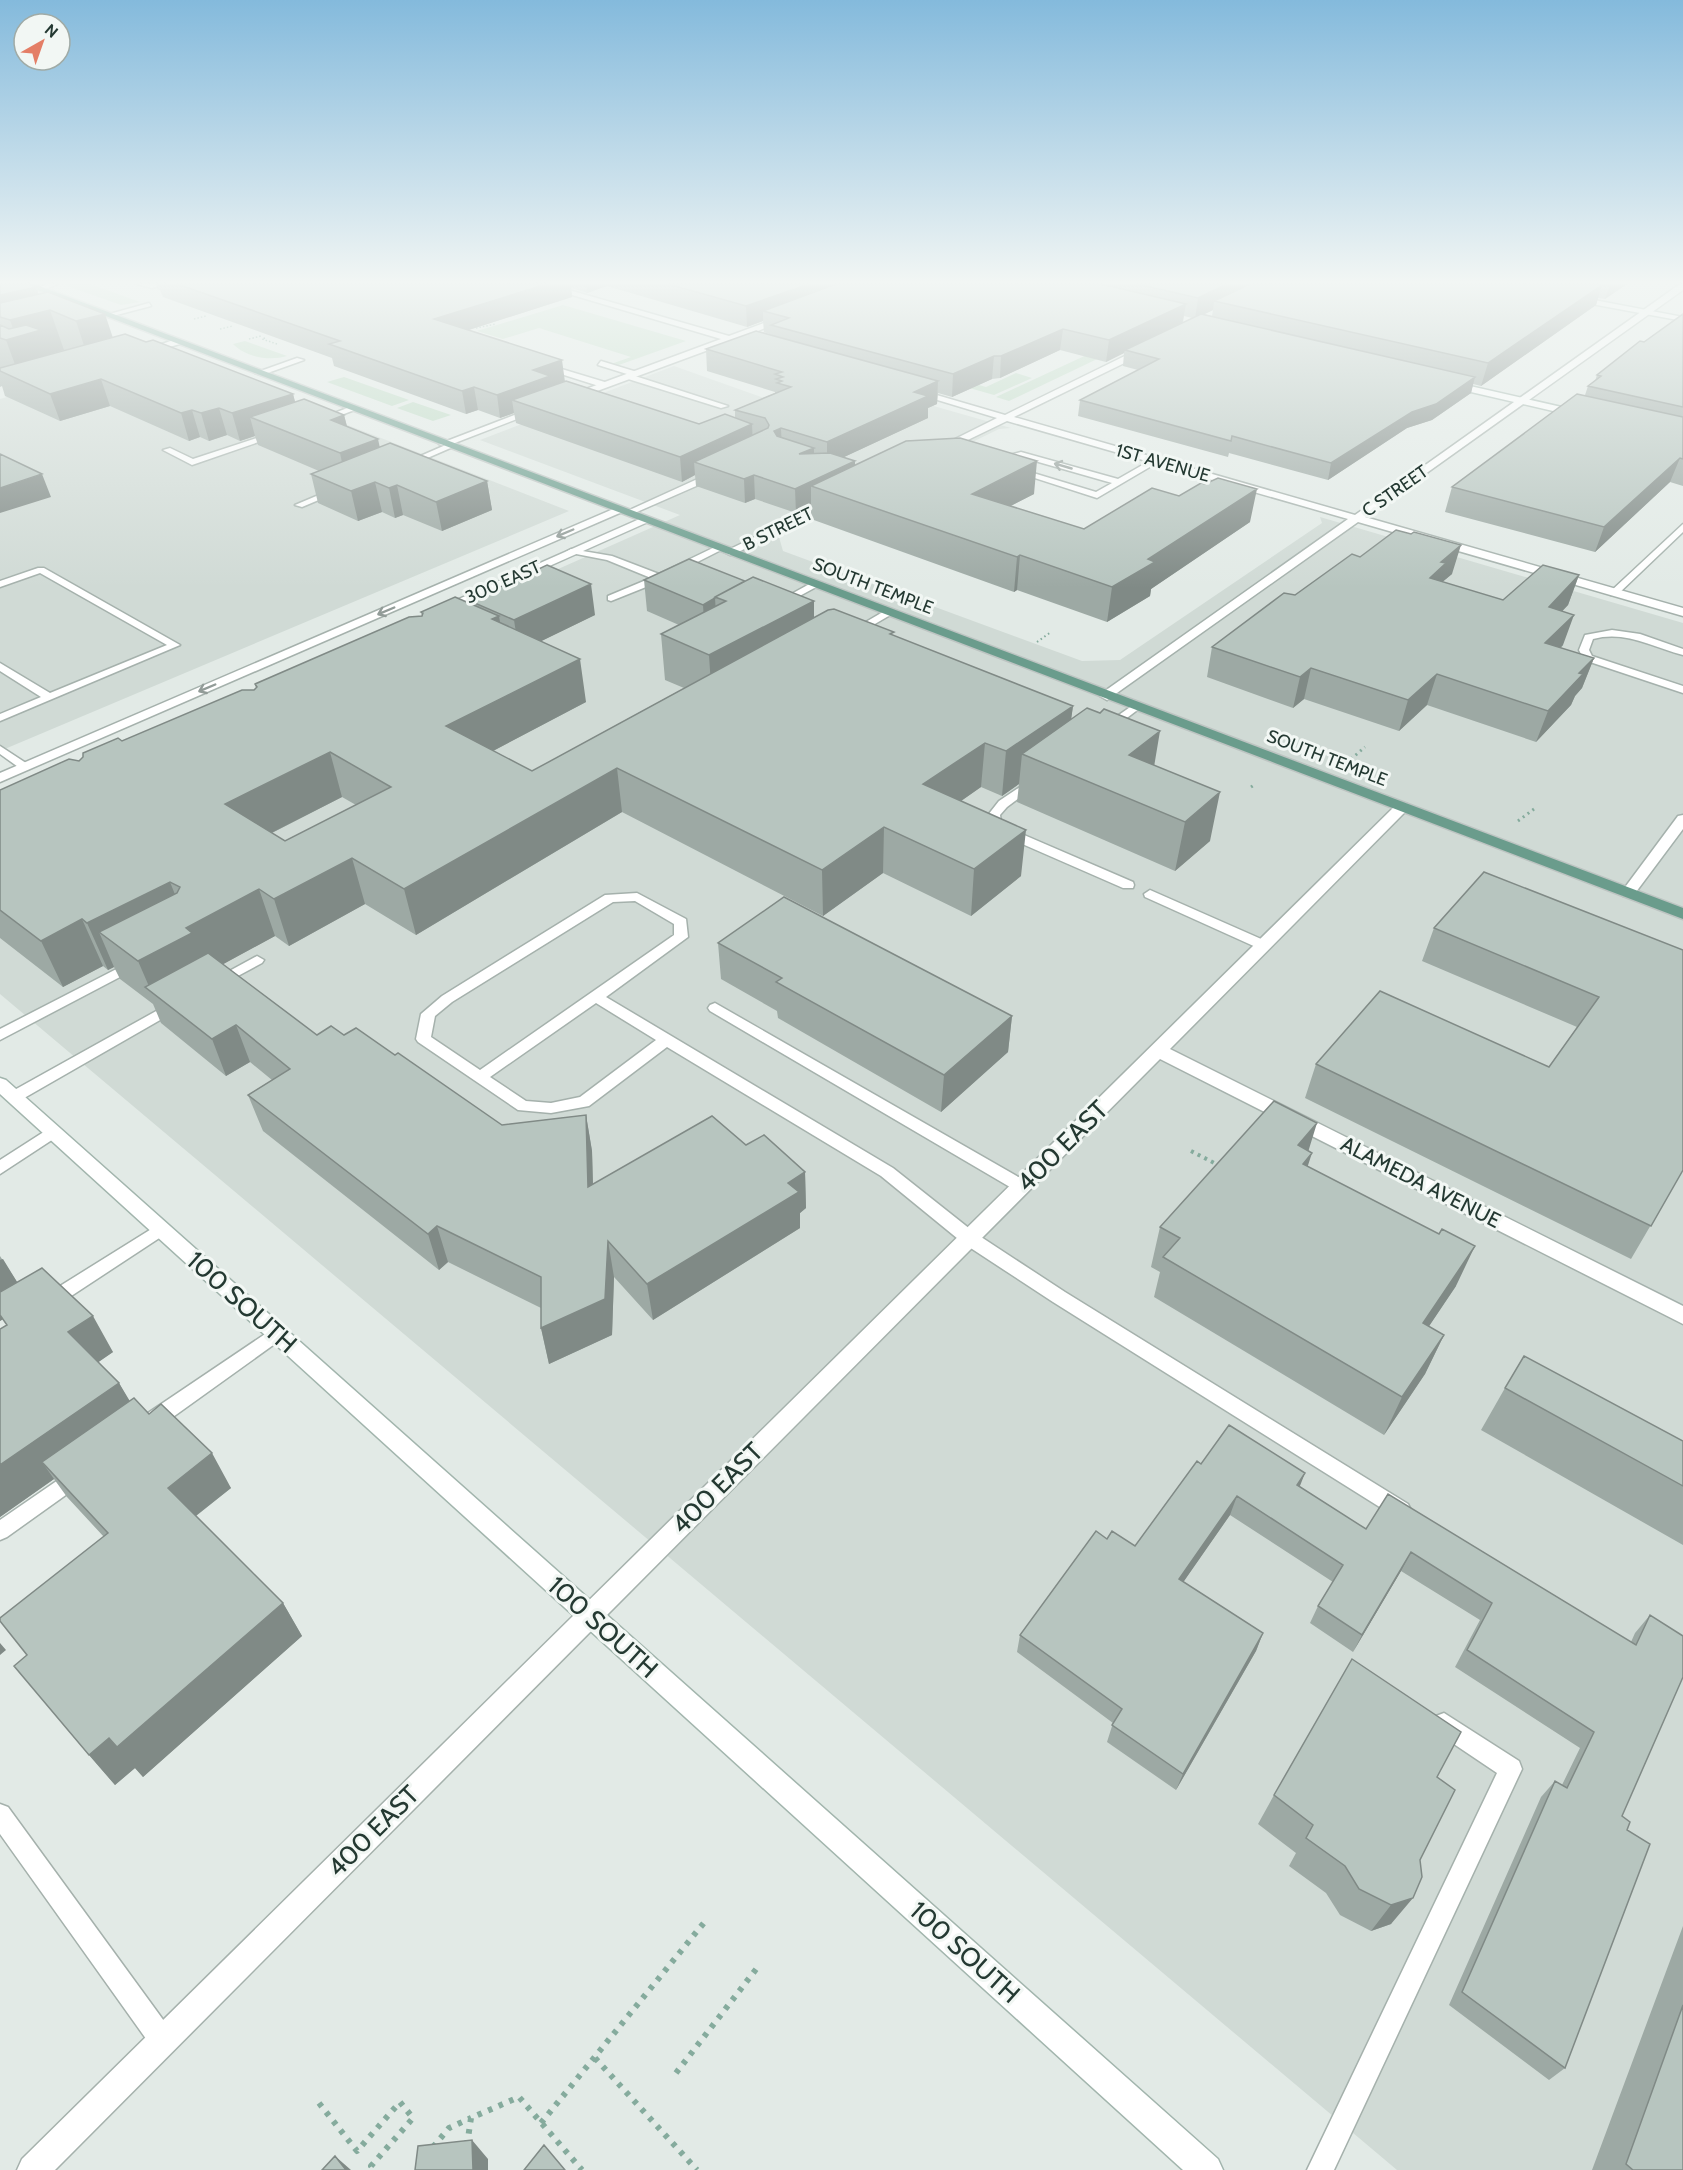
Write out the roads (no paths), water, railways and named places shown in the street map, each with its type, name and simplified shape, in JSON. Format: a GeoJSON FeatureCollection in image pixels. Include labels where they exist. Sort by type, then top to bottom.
{"type":"FeatureCollection","features":[{"type":"Feature","properties":{"kind":"main road","name":"SOUTH TEMPLE"},"geometry":{"type":"LineString","coordinates":[[291,385],[1683,914]]}},
{"type":"Feature","properties":{"kind":"street"},"geometry":{"type":"LineString","coordinates":[[563,400],[603,385]]}},
{"type":"Feature","properties":{"kind":"street"},"geometry":{"type":"LineString","coordinates":[[938,450],[1070,385]]}},
{"type":"Feature","properties":{"kind":"street"},"geometry":{"type":"LineString","coordinates":[[1457,385],[1586,416]]}},
{"type":"Feature","properties":{"kind":"street","name":"C STREET"},"geometry":{"type":"LineString","coordinates":[[1107,696],[1544,385]]}},
{"type":"Feature","properties":{"kind":"street","name":"1ST AVENUE"},"geometry":{"type":"LineString","coordinates":[[910,390],[1683,612]]}},
{"type":"Feature","properties":{"kind":"street"},"geometry":{"type":"LineString","coordinates":[[448,445],[543,407]]}},
{"type":"Feature","properties":{"kind":"street","name":"B STREET"},"geometry":{"type":"LineString","coordinates":[[725,550],[840,499]]}},
{"type":"Feature","properties":{"kind":"street","name":"300 EAST"},"geometry":{"type":"LineString","coordinates":[[0,778],[623,512]]}},
{"type":"Feature","properties":{"kind":"street","name":"300 EAST"},"geometry":{"type":"LineString","coordinates":[[432,618],[644,520]]}},
{"type":"Feature","properties":{"kind":"street","name":"400 EAST"},"geometry":{"type":"LineString","coordinates":[[33,2170],[1402,807]]}},
{"type":"Feature","properties":{"kind":"street"},"geometry":{"type":"LineString","coordinates":[[1628,893],[1677,836],[1683,819]]}},
{"type":"Feature","properties":{"kind":"street","name":"ALAMEDA AVENUE"},"geometry":{"type":"LineString","coordinates":[[1157,1050],[1683,1316]]}},
{"type":"Feature","properties":{"kind":"street","name":"100 SOUTH"},"geometry":{"type":"LineString","coordinates":[[7,1091],[1207,2170]]}},
{"type":"Feature","properties":{"kind":"lane"},"geometry":{"type":"LineString","coordinates":[[661,385],[723,406]]}},
{"type":"Feature","properties":{"kind":"lane"},"geometry":{"type":"LineString","coordinates":[[313,422],[353,409]]}},
{"type":"Feature","properties":{"kind":"lane"},"geometry":{"type":"LineString","coordinates":[[167,450],[192,462],[280,433]]}},
{"type":"Feature","properties":{"kind":"lane"},"geometry":{"type":"LineString","coordinates":[[401,466],[448,445]]}},
{"type":"Feature","properties":{"kind":"lane"},"geometry":{"type":"LineString","coordinates":[[938,450],[961,454]]}},
{"type":"Feature","properties":{"kind":"lane"},"geometry":{"type":"LineString","coordinates":[[1119,482],[1021,454],[985,461],[1097,495],[1156,461]]}},
{"type":"Feature","properties":{"kind":"lane"},"geometry":{"type":"LineString","coordinates":[[623,512],[707,478],[724,466]]}},
{"type":"Feature","properties":{"kind":"lane"},"geometry":{"type":"LineString","coordinates":[[299,505],[350,485]]}},
{"type":"Feature","properties":{"kind":"lane"},"geometry":{"type":"LineString","coordinates":[[1614,593],[1683,527]]}},
{"type":"Feature","properties":{"kind":"lane"},"geometry":{"type":"LineString","coordinates":[[611,598],[725,550]]}},
{"type":"Feature","properties":{"kind":"lane"},"geometry":{"type":"LineString","coordinates":[[571,552],[609,558],[659,578]]}},
{"type":"Feature","properties":{"kind":"lane"},"geometry":{"type":"LineString","coordinates":[[0,584],[41,570],[175,645],[0,718]]}},
{"type":"Feature","properties":{"kind":"lane"},"geometry":{"type":"LineString","coordinates":[[773,606],[815,584]]}},
{"type":"Feature","properties":{"kind":"lane"},"geometry":{"type":"LineString","coordinates":[[837,641],[888,612]]}},
{"type":"Feature","properties":{"kind":"lane"},"geometry":{"type":"LineString","coordinates":[[1683,652],[1620,633],[1600,632],[1589,637],[1584,650],[1587,658],[1683,690]]}},
{"type":"Feature","properties":{"kind":"lane"},"geometry":{"type":"LineString","coordinates":[[0,666],[50,697]]}},
{"type":"Feature","properties":{"kind":"lane"},"geometry":{"type":"LineString","coordinates":[[1099,734],[1136,706]]}},
{"type":"Feature","properties":{"kind":"lane"},"geometry":{"type":"LineString","coordinates":[[0,749],[25,767]]}},
{"type":"Feature","properties":{"kind":"lane"},"geometry":{"type":"LineString","coordinates":[[1041,776],[1003,804],[994,815],[995,823],[1006,832],[1128,885]]}},
{"type":"Feature","properties":{"kind":"lane"},"geometry":{"type":"LineString","coordinates":[[1150,894],[1263,945]]}},
{"type":"Feature","properties":{"kind":"lane"},"geometry":{"type":"LineString","coordinates":[[480,1077],[681,937],[681,922],[637,897],[610,898],[447,999],[428,1014],[423,1039],[523,1106],[551,1108],[584,1102],[666,1040]]}},
{"type":"Feature","properties":{"kind":"lane"},"geometry":{"type":"LineString","coordinates":[[0,1035],[150,955]]}},
{"type":"Feature","properties":{"kind":"lane"},"geometry":{"type":"LineString","coordinates":[[7,1091],[257,960]]}},
{"type":"Feature","properties":{"kind":"lane"},"geometry":{"type":"LineString","coordinates":[[596,997],[887,1172],[969,1238],[1059,1297],[1414,1518]]}},
{"type":"Feature","properties":{"kind":"lane"},"geometry":{"type":"LineString","coordinates":[[715,1008],[1021,1186]]}},
{"type":"Feature","properties":{"kind":"lane"},"geometry":{"type":"LineString","coordinates":[[0,1168],[53,1132]]}},
{"type":"Feature","properties":{"kind":"lane"},"geometry":{"type":"LineString","coordinates":[[39,1308],[160,1229]]}},
{"type":"Feature","properties":{"kind":"lane"},"geometry":{"type":"LineString","coordinates":[[142,1429],[277,1333]]}},
{"type":"Feature","properties":{"kind":"lane"},"geometry":{"type":"LineString","coordinates":[[0,1531],[94,1463]]}},
{"type":"Feature","properties":{"kind":"lane"},"geometry":{"type":"LineString","coordinates":[[1320,2170],[1511,1769],[1426,1712]]}},
{"type":"Feature","properties":{"kind":"lane"},"geometry":{"type":"LineString","coordinates":[[0,1815],[162,2041]]}}]}
